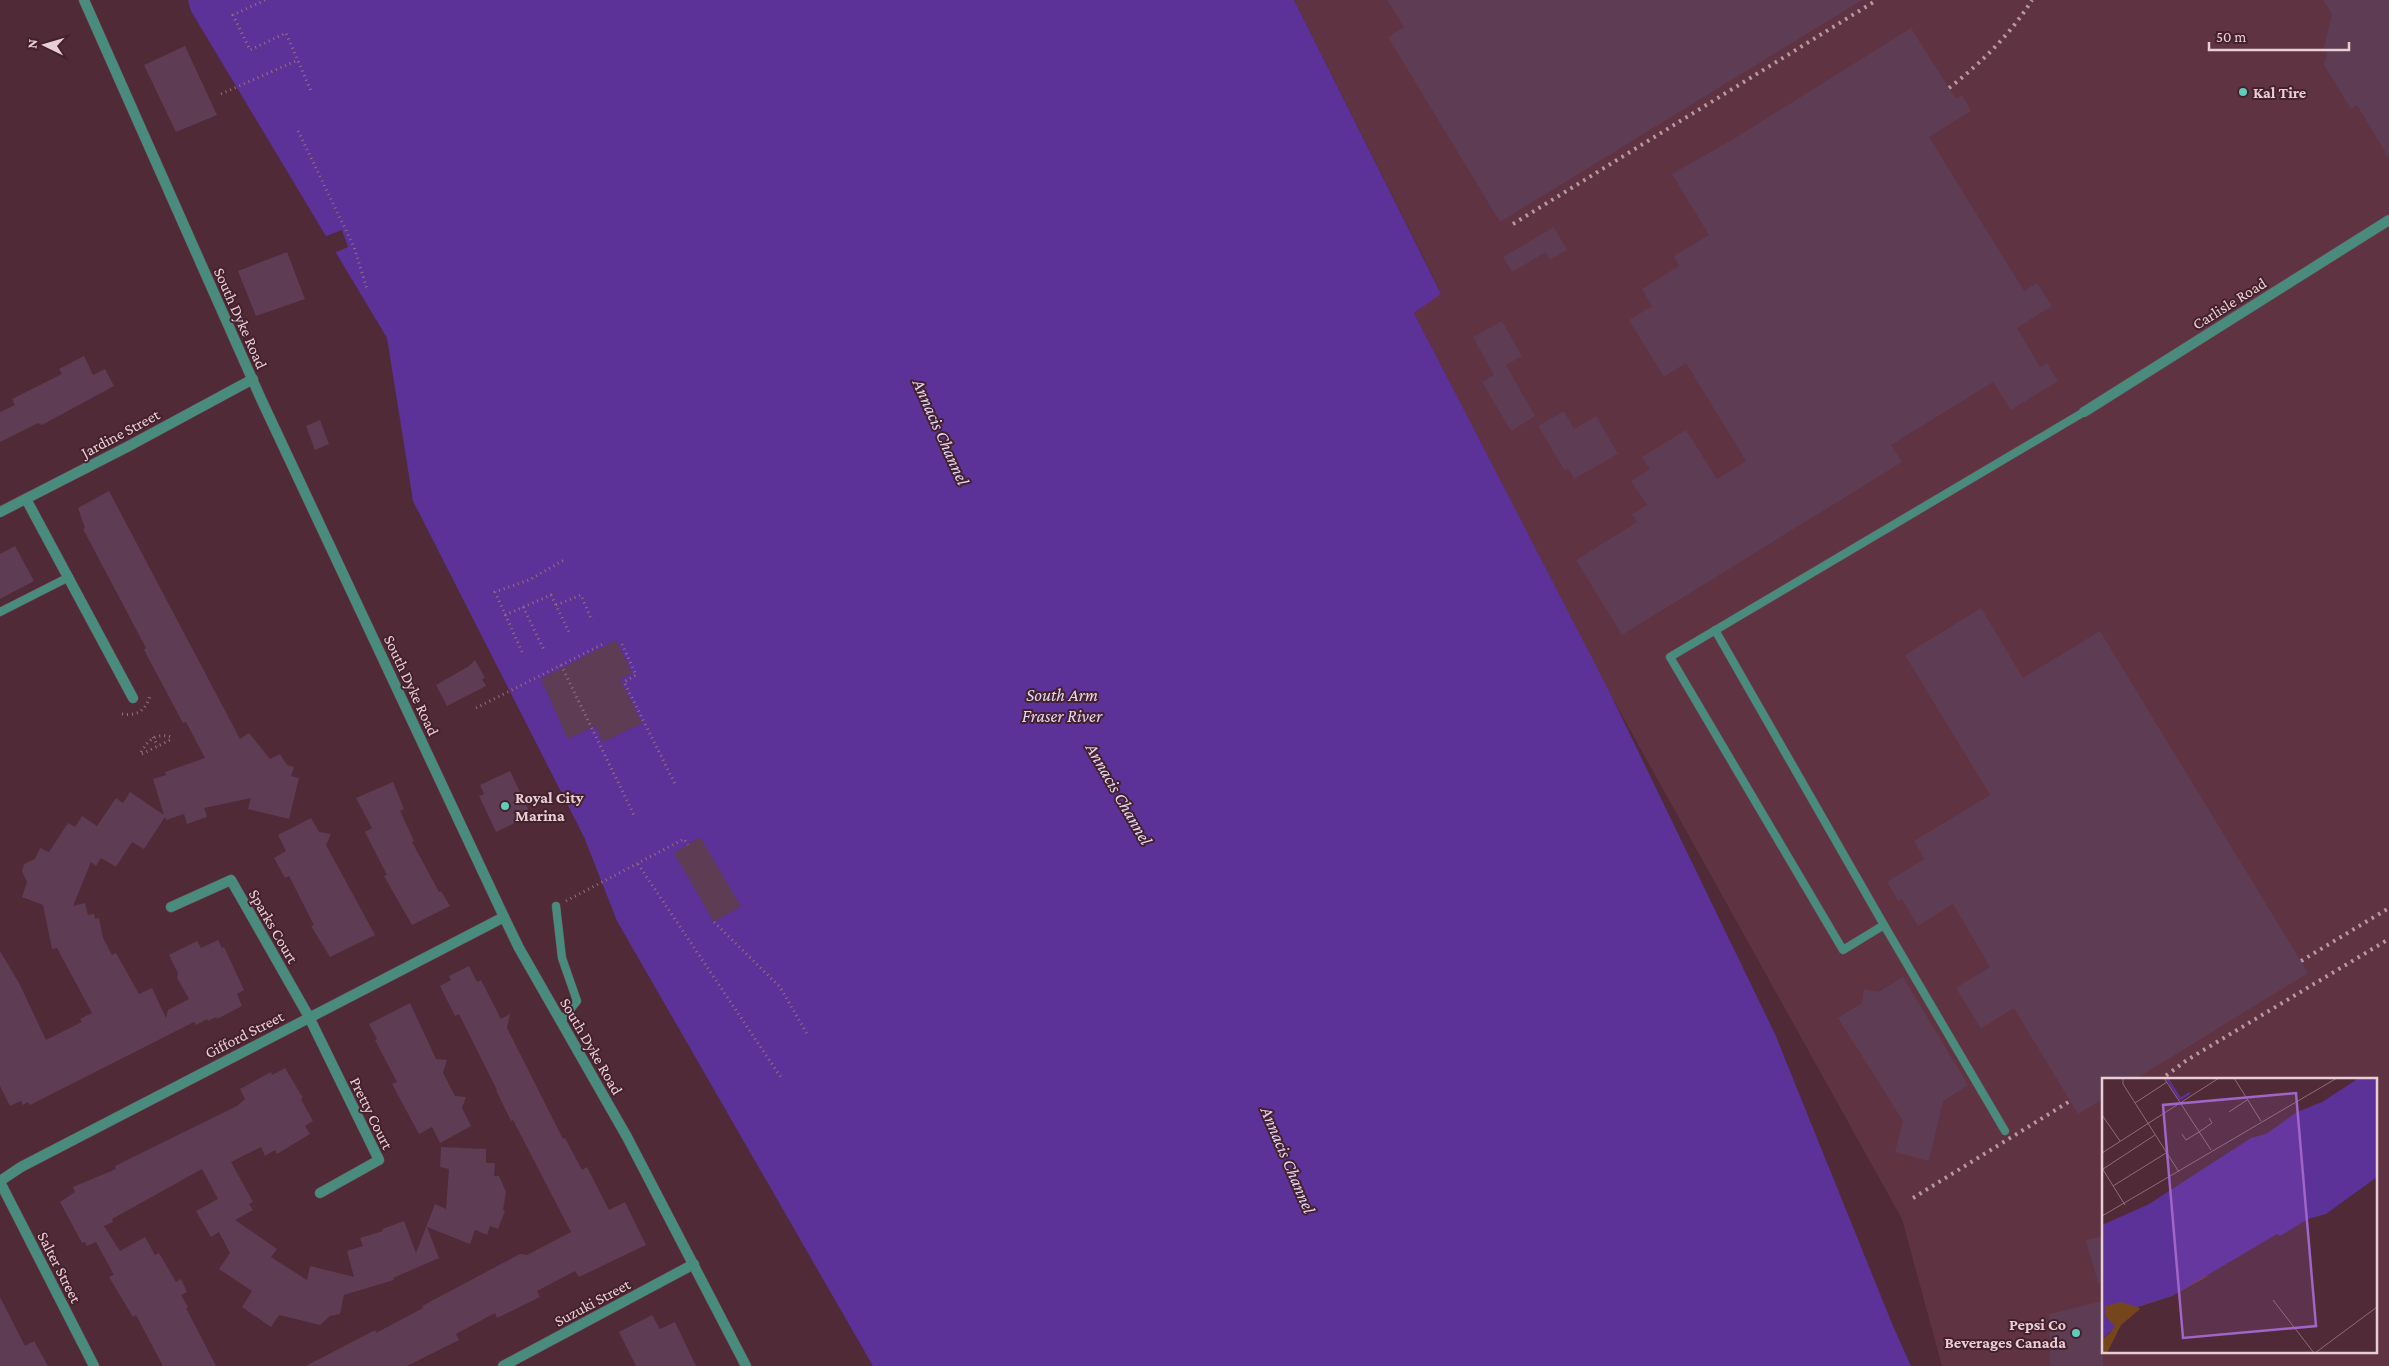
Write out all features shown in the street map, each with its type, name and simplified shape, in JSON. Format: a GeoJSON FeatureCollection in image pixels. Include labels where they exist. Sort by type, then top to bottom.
{"type":"FeatureCollection","features":[{"type":"Feature","properties":{"kind":"street","name":"South Dyke Road"},"geometry":{"type":"LineString","coordinates":[[84,0],[253,380],[504,917],[627,1137],[746,1366]]}},
{"type":"Feature","properties":{"kind":"street","name":"Carlisle Road"},"geometry":{"type":"LineString","coordinates":[[2084,412],[2389,220]]}},
{"type":"Feature","properties":{"kind":"street","name":"Jardine Street"},"geometry":{"type":"LineString","coordinates":[[0,512],[253,380]]}},
{"type":"Feature","properties":{"kind":"street"},"geometry":{"type":"LineString","coordinates":[[26,499],[133,698]]}},
{"type":"Feature","properties":{"kind":"street","name":"Sparks Court"},"geometry":{"type":"LineString","coordinates":[[171,907],[231,880],[309,1017]]}},
{"type":"Feature","properties":{"kind":"street","name":"Gifford Street"},"geometry":{"type":"LineString","coordinates":[[0,1181],[21,1167],[504,917]]}},
{"type":"Feature","properties":{"kind":"street","name":"Pretty Court"},"geometry":{"type":"LineString","coordinates":[[309,1017],[380,1160],[320,1193]]}},
{"type":"Feature","properties":{"kind":"street","name":"Salter Street"},"geometry":{"type":"LineString","coordinates":[[0,1181],[94,1366]]}},
{"type":"Feature","properties":{"kind":"street","name":"Suzuki Street"},"geometry":{"type":"LineString","coordinates":[[503,1366],[694,1264]]}},
{"type":"Feature","properties":{"kind":"lane"},"geometry":{"type":"LineString","coordinates":[[1884,924],[1843,950],[1670,657],[2084,412]]}},
{"type":"Feature","properties":{"kind":"lane"},"geometry":{"type":"LineString","coordinates":[[0,612],[69,577]]}},
{"type":"Feature","properties":{"kind":"lane"},"geometry":{"type":"LineString","coordinates":[[1715,630],[2005,1131]]}},
{"type":"Feature","properties":{"kind":"lane"},"geometry":{"type":"LineString","coordinates":[[556,906],[562,958],[577,1001],[561,1021]]}},
{"type":"Feature","properties":{"kind":"path"},"geometry":{"type":"LineString","coordinates":[[265,0],[233,14],[250,50],[286,33],[311,91]]}},
{"type":"Feature","properties":{"kind":"path"},"geometry":{"type":"LineString","coordinates":[[221,94],[298,60]]}},
{"type":"Feature","properties":{"kind":"path"},"geometry":{"type":"LineString","coordinates":[[298,131],[354,247],[367,289]]}},
{"type":"Feature","properties":{"kind":"path"},"geometry":{"type":"LineString","coordinates":[[522,652],[495,592],[529,580],[564,560]]}},
{"type":"Feature","properties":{"kind":"path"},"geometry":{"type":"LineString","coordinates":[[505,615],[551,595],[570,634]]}},
{"type":"Feature","properties":{"kind":"path"},"geometry":{"type":"LineString","coordinates":[[556,605],[581,595],[592,621]]}},
{"type":"Feature","properties":{"kind":"path"},"geometry":{"type":"LineString","coordinates":[[524,607],[544,650]]}},
{"type":"Feature","properties":{"kind":"path"},"geometry":{"type":"LineString","coordinates":[[476,708],[603,644]]}},
{"type":"Feature","properties":{"kind":"path"},"geometry":{"type":"LineString","coordinates":[[622,644],[636,676],[624,682],[676,786]]}},
{"type":"Feature","properties":{"kind":"path"},"geometry":{"type":"LineString","coordinates":[[561,665],[634,815]]}},
{"type":"Feature","properties":{"kind":"path"},"geometry":{"type":"LineString","coordinates":[[160,735],[172,738],[141,753],[153,737],[160,735]]}},
{"type":"Feature","properties":{"kind":"path"},"geometry":{"type":"LineString","coordinates":[[153,737],[158,746]]}},
{"type":"Feature","properties":{"kind":"path"},"geometry":{"type":"LineString","coordinates":[[556,906],[684,839],[688,845]]}},
{"type":"Feature","properties":{"kind":"path"},"geometry":{"type":"LineString","coordinates":[[638,864],[782,1079]]}},
{"type":"Feature","properties":{"kind":"path"},"geometry":{"type":"LineString","coordinates":[[714,922],[780,987],[808,1034]]}},
{"type":"Feature","properties":{"kind":"shaded area"},"geometry":{"type":"Polygon","coordinates":[[[1294,0],[2389,0],[2389,1366],[1942,1366],[1902,1219],[1604,683],[1414,313],[1441,293],[1294,0]]]}},
{"type":"Feature","properties":{"kind":"water","name":"South Arm Fraser River"},"geometry":{"type":"Polygon","coordinates":[[[188,0],[1294,0],[1441,294],[1414,313],[1608,689],[1775,1034],[1911,1366],[873,1366],[617,921],[584,837],[413,501],[387,338],[191,11],[188,0]]]}},
{"type":"Feature","properties":{"kind":"pier"},"geometry":{"type":"Polygon","coordinates":[[[342,230],[348,247],[334,253],[324,237],[342,230]]]}},
{"type":"Feature","properties":{"kind":"building"},"geometry":{"type":"Polygon","coordinates":[[[1387,0],[1862,0],[1500,222],[1388,37],[1404,27],[1387,0]]]}},
{"type":"Feature","properties":{"kind":"building"},"geometry":{"type":"Polygon","coordinates":[[[2323,0],[2389,0],[2389,158],[2357,105],[2351,109],[2324,65],[2328,49],[2324,48],[2332,14],[2323,0]]]}},
{"type":"Feature","properties":{"kind":"building"},"geometry":{"type":"Polygon","coordinates":[[[1911,28],[1956,99],[1962,95],[1971,111],[1929,137],[2024,291],[2037,283],[2052,306],[2017,328],[2040,367],[2047,363],[2058,381],[2011,410],[1993,382],[1891,445],[1902,462],[1622,635],[1576,560],[1637,522],[1632,514],[1647,505],[1631,481],[1650,469],[1642,457],[1686,430],[1717,479],[1746,461],[1686,363],[1664,377],[1629,320],[1652,306],[1642,289],[1679,266],[1674,256],[1709,235],[1672,174],[1735,138],[1911,28]]]}},
{"type":"Feature","properties":{"kind":"building"},"geometry":{"type":"Polygon","coordinates":[[[185,46],[217,115],[176,132],[144,65],[185,46]]]}},
{"type":"Feature","properties":{"kind":"building"},"geometry":{"type":"Polygon","coordinates":[[[1554,227],[1567,250],[1550,260],[1546,252],[1512,272],[1503,257],[1554,227]]]}},
{"type":"Feature","properties":{"kind":"building"},"geometry":{"type":"Polygon","coordinates":[[[287,252],[305,299],[256,316],[238,271],[287,252]]]}},
{"type":"Feature","properties":{"kind":"building"},"geometry":{"type":"Polygon","coordinates":[[[1502,321],[1522,356],[1506,365],[1535,416],[1511,431],[1482,382],[1494,375],[1473,337],[1502,321]]]}},
{"type":"Feature","properties":{"kind":"building"},"geometry":{"type":"Polygon","coordinates":[[[84,356],[93,375],[105,369],[114,386],[42,425],[38,423],[0,442],[0,412],[15,405],[12,399],[62,374],[59,369],[84,356]]]}},
{"type":"Feature","properties":{"kind":"building"},"geometry":{"type":"Polygon","coordinates":[[[1564,411],[1574,429],[1596,416],[1618,454],[1574,479],[1568,468],[1565,471],[1538,426],[1564,411]]]}},
{"type":"Feature","properties":{"kind":"building"},"geometry":{"type":"Polygon","coordinates":[[[320,420],[329,444],[315,450],[306,426],[320,420]]]}},
{"type":"Feature","properties":{"kind":"building"},"geometry":{"type":"Polygon","coordinates":[[[109,491],[240,739],[249,733],[270,759],[280,754],[287,765],[294,767],[291,776],[299,778],[289,819],[248,809],[251,798],[204,808],[207,817],[187,824],[184,814],[166,820],[165,817],[144,849],[132,842],[116,867],[101,858],[96,866],[91,862],[73,906],[85,903],[88,915],[94,914],[95,919],[99,918],[103,938],[112,955],[116,953],[139,994],[152,988],[166,1018],[168,1010],[189,999],[177,978],[178,973],[169,955],[197,941],[201,948],[218,940],[222,948],[224,947],[244,990],[237,994],[242,1006],[217,1019],[216,1017],[208,1021],[207,1019],[196,1025],[194,1022],[30,1105],[28,1102],[23,1105],[21,1101],[10,1106],[0,1086],[0,951],[19,983],[46,1040],[82,1022],[80,1019],[92,1013],[57,948],[52,949],[43,905],[22,897],[27,882],[22,871],[24,864],[35,859],[40,848],[49,852],[68,823],[75,827],[82,816],[97,826],[116,798],[123,803],[130,792],[164,815],[153,779],[166,775],[165,772],[205,758],[186,722],[183,723],[144,650],[146,648],[83,529],[85,528],[78,508],[109,491]]]}},
{"type":"Feature","properties":{"kind":"building"},"geometry":{"type":"Polygon","coordinates":[[[15,546],[34,581],[0,599],[0,554],[15,546]]]}},
{"type":"Feature","properties":{"kind":"building"},"geometry":{"type":"Polygon","coordinates":[[[1981,608],[2023,678],[2100,631],[2308,973],[2137,1078],[2102,1078],[2102,1100],[2078,1114],[2014,1008],[1981,1029],[1956,988],[1990,967],[1953,904],[1918,926],[1902,899],[1898,901],[1887,882],[1924,859],[1914,841],[1990,795],[1905,655],[1981,608]]]}},
{"type":"Feature","properties":{"kind":"building"},"geometry":{"type":"Polygon","coordinates":[[[616,640],[632,673],[620,679],[642,723],[603,742],[595,726],[568,739],[541,679],[616,640]]]}},
{"type":"Feature","properties":{"kind":"building"},"geometry":{"type":"Polygon","coordinates":[[[475,660],[485,678],[482,679],[486,686],[447,706],[436,685],[469,666],[475,660]]]}},
{"type":"Feature","properties":{"kind":"building","name":"Royal City Marina"},"geometry":{"type":"Polygon","coordinates":[[[510,771],[531,815],[496,832],[479,796],[484,794],[480,785],[510,771]]]}},
{"type":"Feature","properties":{"kind":"building"},"geometry":{"type":"Polygon","coordinates":[[[393,782],[404,809],[400,811],[414,841],[412,842],[439,892],[441,891],[450,906],[412,925],[384,876],[387,875],[365,832],[372,828],[356,798],[393,782]]]}},
{"type":"Feature","properties":{"kind":"building"},"geometry":{"type":"Polygon","coordinates":[[[311,818],[319,832],[331,834],[326,845],[375,935],[330,957],[311,926],[314,925],[289,876],[285,878],[274,858],[286,851],[278,835],[311,818]]]}},
{"type":"Feature","properties":{"kind":"building"},"geometry":{"type":"Polygon","coordinates":[[[700,837],[741,906],[714,922],[674,853],[700,837]]]}},
{"type":"Feature","properties":{"kind":"building"},"geometry":{"type":"Polygon","coordinates":[[[469,966],[477,982],[481,980],[501,1019],[510,1014],[507,1028],[563,1139],[565,1138],[582,1170],[587,1167],[609,1210],[625,1202],[646,1245],[579,1277],[575,1271],[537,1291],[540,1297],[497,1318],[495,1313],[456,1334],[459,1340],[407,1366],[306,1366],[375,1330],[376,1333],[423,1308],[422,1306],[520,1254],[527,1255],[571,1232],[513,1120],[511,1121],[459,1014],[455,1016],[440,986],[451,980],[449,976],[469,966]]]}},
{"type":"Feature","properties":{"kind":"building"},"geometry":{"type":"Polygon","coordinates":[[[1903,977],[1968,1085],[1943,1101],[1929,1161],[1895,1152],[1903,1121],[1838,1018],[1862,1003],[1864,989],[1878,992],[1903,977]]]}},
{"type":"Feature","properties":{"kind":"building"},"geometry":{"type":"Polygon","coordinates":[[[410,1003],[436,1059],[447,1060],[443,1073],[455,1096],[466,1097],[462,1108],[471,1126],[440,1143],[432,1127],[419,1134],[392,1084],[397,1082],[375,1040],[377,1039],[369,1024],[410,1003]]]}},
{"type":"Feature","properties":{"kind":"building"},"geometry":{"type":"Polygon","coordinates":[[[285,1068],[303,1098],[301,1099],[313,1121],[305,1126],[310,1134],[277,1154],[275,1150],[265,1156],[261,1147],[231,1162],[253,1202],[249,1204],[253,1210],[235,1220],[277,1249],[271,1257],[307,1280],[310,1266],[354,1277],[347,1251],[363,1246],[360,1238],[383,1231],[382,1229],[404,1221],[416,1253],[435,1204],[446,1209],[449,1169],[440,1167],[441,1147],[486,1149],[486,1163],[495,1163],[494,1176],[499,1176],[506,1192],[503,1210],[505,1211],[498,1229],[490,1226],[487,1235],[475,1230],[470,1244],[427,1227],[439,1258],[393,1278],[394,1280],[344,1295],[340,1314],[330,1316],[320,1325],[279,1315],[271,1327],[242,1307],[252,1291],[219,1269],[230,1253],[219,1232],[211,1237],[196,1211],[218,1199],[202,1169],[112,1219],[113,1222],[104,1226],[120,1251],[145,1237],[155,1255],[159,1253],[176,1282],[181,1279],[187,1292],[181,1295],[188,1307],[186,1308],[216,1366],[163,1366],[136,1315],[133,1317],[109,1277],[114,1275],[96,1242],[87,1246],[85,1242],[82,1243],[60,1202],[75,1192],[73,1187],[116,1169],[115,1166],[237,1106],[245,1099],[240,1089],[271,1072],[272,1075],[285,1068]]]}},
{"type":"Feature","properties":{"kind":"building"},"geometry":{"type":"Polygon","coordinates":[[[2102,1236],[2102,1283],[2098,1283],[2086,1240],[2102,1236]]]}},
{"type":"Feature","properties":{"kind":"building"},"geometry":{"type":"Polygon","coordinates":[[[0,1297],[25,1346],[34,1341],[48,1366],[0,1366],[0,1297]]]}},
{"type":"Feature","properties":{"kind":"building"},"geometry":{"type":"Polygon","coordinates":[[[2102,1301],[2103,1366],[2050,1366],[2049,1314],[2102,1301]]]}},
{"type":"Feature","properties":{"kind":"building"},"geometry":{"type":"Polygon","coordinates":[[[652,1315],[660,1329],[675,1322],[696,1366],[636,1366],[619,1332],[652,1315]]]}},
{"type":"Feature","properties":{"kind":"railway"},"geometry":{"type":"LineString","coordinates":[[1513,224],[1877,0]]}},
{"type":"Feature","properties":{"kind":"railway"},"geometry":{"type":"LineString","coordinates":[[1949,88],[1994,48],[2032,0]]}},
{"type":"Feature","properties":{"kind":"railway"},"geometry":{"type":"LineString","coordinates":[[2301,961],[2389,908]]}},
{"type":"Feature","properties":{"kind":"railway"},"geometry":{"type":"LineString","coordinates":[[2163,1078],[2187,1060],[2389,939]]}},
{"type":"Feature","properties":{"kind":"railway"},"geometry":{"type":"LineString","coordinates":[[1913,1198],[2070,1101]]}},
{"type":"Feature","properties":{"kind":"place","name":"Kal Tire"},"geometry":{"type":"Point","coordinates":[2243,92]}},
{"type":"Feature","properties":{"kind":"place","name":"Royal City Marina"},"geometry":{"type":"Point","coordinates":[505,806]}},
{"type":"Feature","properties":{"kind":"place","name":"Pepsi Co Beverages Canada"},"geometry":{"type":"Point","coordinates":[2076,1333]}},
{"type":"Feature","properties":{"kind":"water label","name":"Annacis Channel"},"geometry":{"type":"Point","coordinates":[941,432]}},
{"type":"Feature","properties":{"kind":"water label","name":"Annacis Channel"},"geometry":{"type":"Point","coordinates":[1119,794]}},
{"type":"Feature","properties":{"kind":"water label","name":"Annacis Channel"},"geometry":{"type":"Point","coordinates":[1288,1160]}}]}
